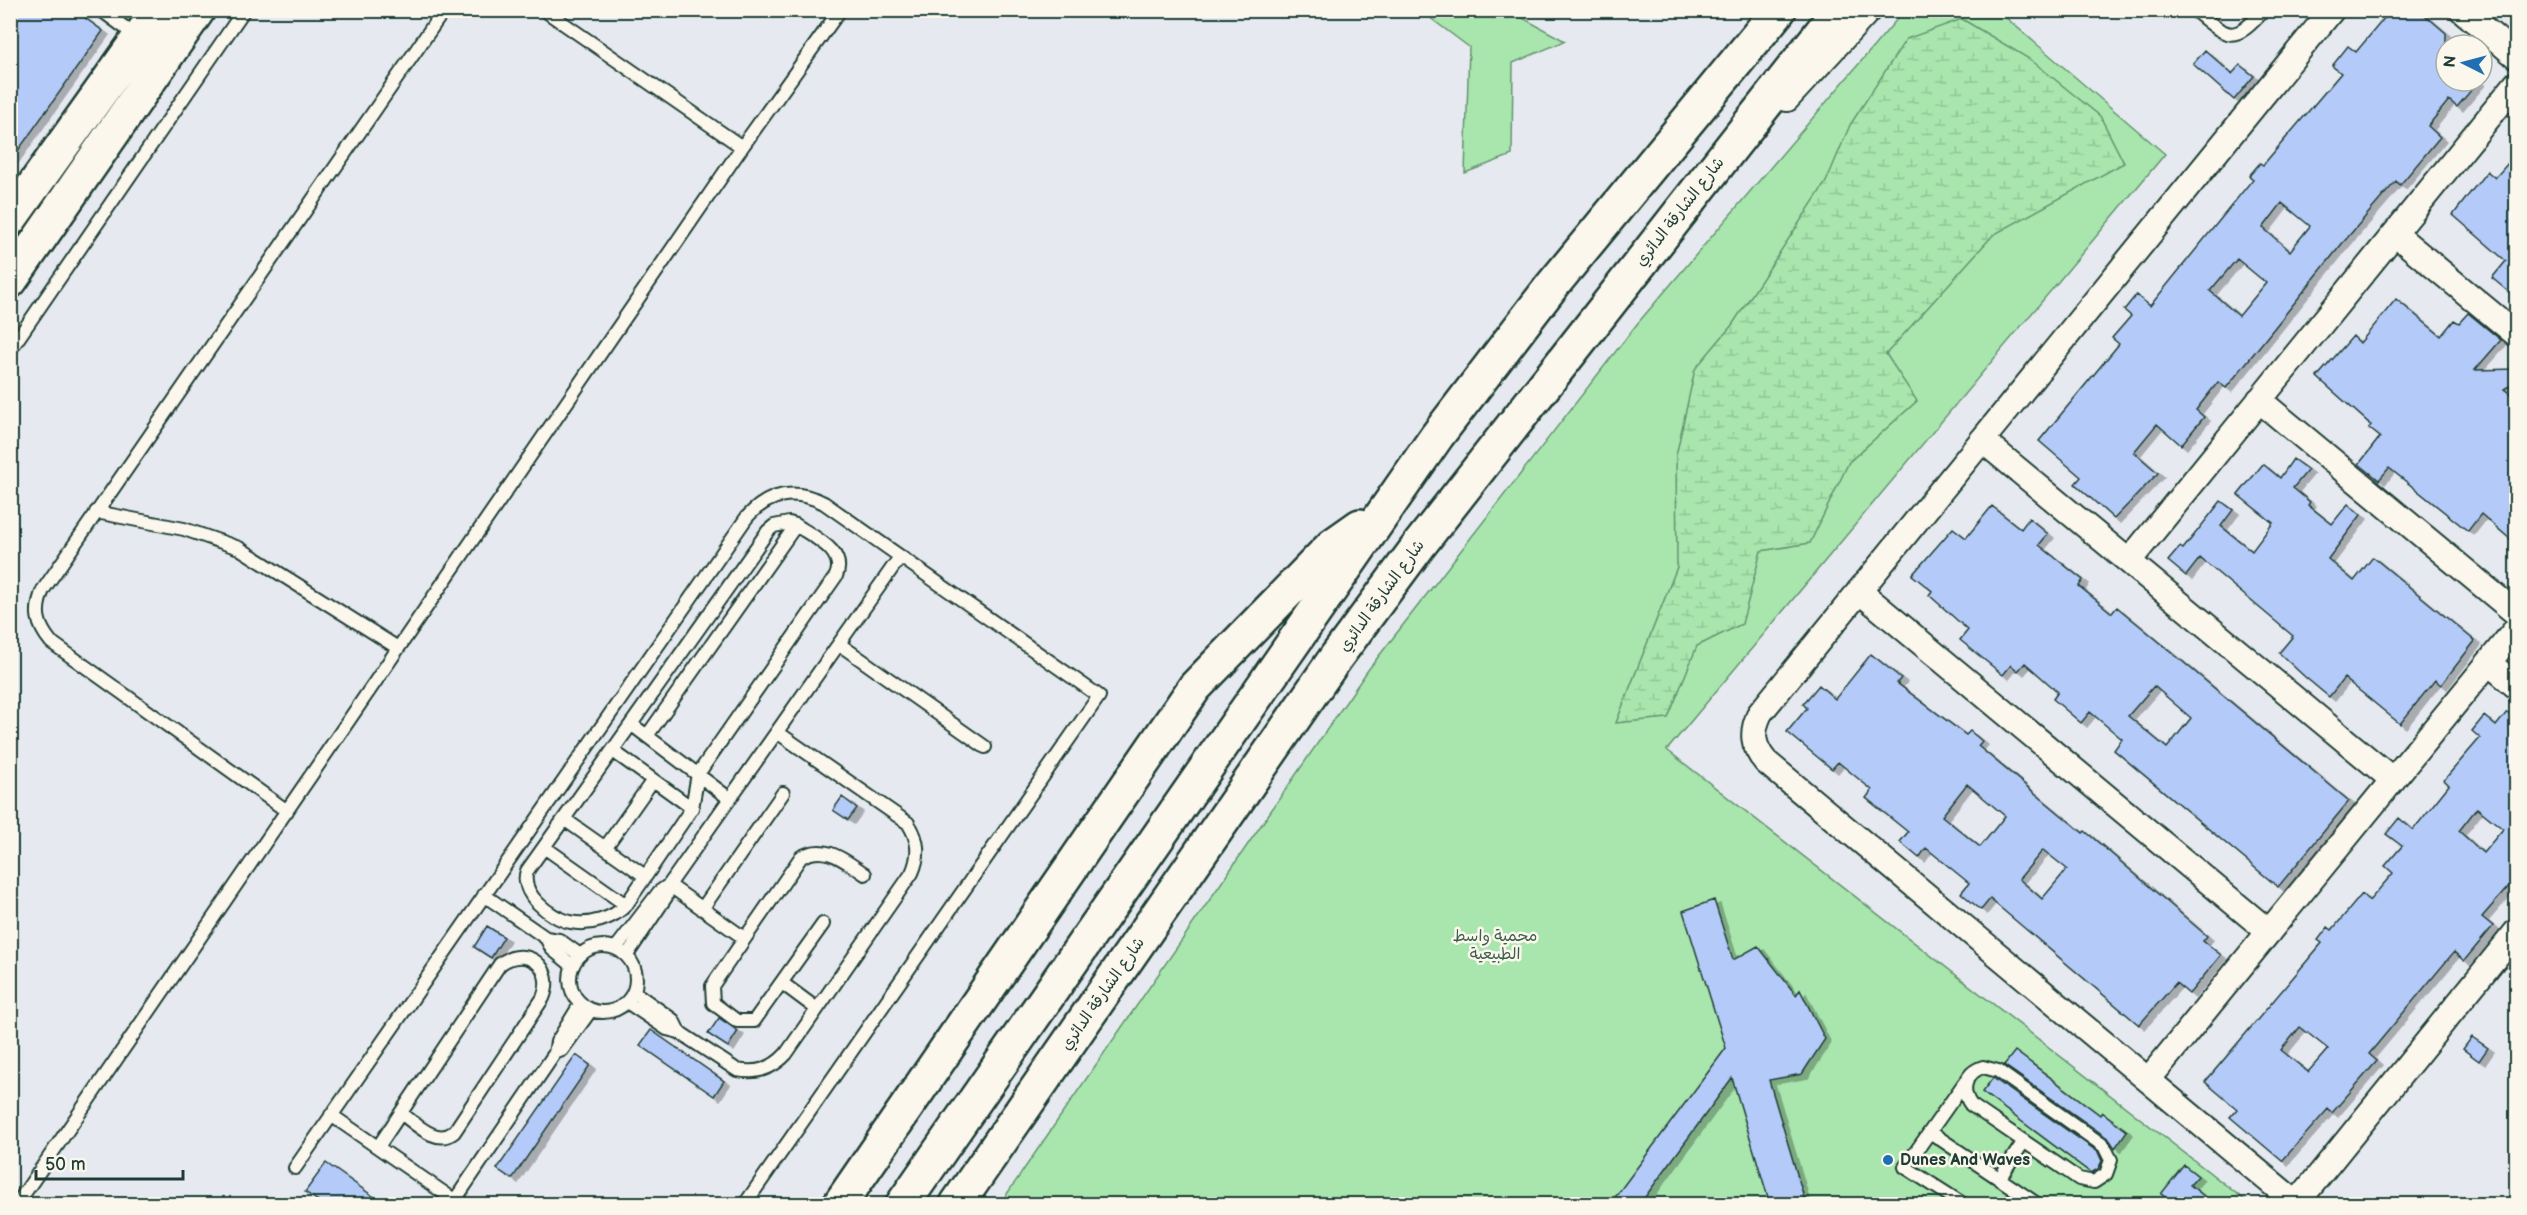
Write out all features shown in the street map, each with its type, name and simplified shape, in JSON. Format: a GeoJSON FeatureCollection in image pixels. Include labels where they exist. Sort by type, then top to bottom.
{"type":"FeatureCollection","features":[{"type":"Feature","properties":{"kind":"main road"},"geometry":{"type":"LineString","coordinates":[[16,205],[159,10]]}},
{"type":"Feature","properties":{"kind":"main road"},"geometry":{"type":"LineString","coordinates":[[10,281],[198,10]]}},
{"type":"Feature","properties":{"kind":"main road"},"geometry":{"type":"LineString","coordinates":[[903,1204],[1382,512],[1551,287],[1779,10]]}},
{"type":"Feature","properties":{"kind":"main road","name":"شارع الشارقة الدائري"},"geometry":{"type":"LineString","coordinates":[[957,1204],[1337,656],[1458,494],[1839,10]]}},
{"type":"Feature","properties":{"kind":"main road"},"geometry":{"type":"LineString","coordinates":[[840,1204],[1195,687],[1333,545],[1382,512]]}},
{"type":"Feature","properties":{"kind":"street"},"geometry":{"type":"LineString","coordinates":[[1723,157],[1787,99],[1869,10]]}},
{"type":"Feature","properties":{"kind":"street"},"geometry":{"type":"LineString","coordinates":[[2332,10],[1760,714],[1753,734],[1759,754],[2296,1204],[2517,932]]}},
{"type":"Feature","properties":{"kind":"street"},"geometry":{"type":"LineString","coordinates":[[2462,10],[2517,56]]}},
{"type":"Feature","properties":{"kind":"street"},"geometry":{"type":"LineString","coordinates":[[2129,561],[2517,84]]}},
{"type":"Feature","properties":{"kind":"street"},"geometry":{"type":"LineString","coordinates":[[2395,234],[2517,334]]}},
{"type":"Feature","properties":{"kind":"street"},"geometry":{"type":"LineString","coordinates":[[2259,400],[2517,613]]}},
{"type":"Feature","properties":{"kind":"street"},"geometry":{"type":"LineString","coordinates":[[1982,440],[2393,780]]}},
{"type":"Feature","properties":{"kind":"street"},"geometry":{"type":"LineString","coordinates":[[1859,591],[2269,932]]}},
{"type":"Feature","properties":{"kind":"street"},"geometry":{"type":"LineString","coordinates":[[2148,1080],[2517,629]]}},
{"type":"Feature","properties":{"kind":"street"},"geometry":{"type":"LineString","coordinates":[[2489,663],[2517,686]]}},
{"type":"Feature","properties":{"kind":"lane"},"geometry":{"type":"LineString","coordinates":[[100,10],[140,38]]}},
{"type":"Feature","properties":{"kind":"lane"},"geometry":{"type":"LineString","coordinates":[[10,350],[244,10]]}},
{"type":"Feature","properties":{"kind":"lane"},"geometry":{"type":"LineString","coordinates":[[287,811],[51,642],[42,631],[37,618],[37,603],[43,590],[96,512],[444,10]]}},
{"type":"Feature","properties":{"kind":"lane"},"geometry":{"type":"LineString","coordinates":[[544,10],[742,147]]}},
{"type":"Feature","properties":{"kind":"lane"},"geometry":{"type":"LineString","coordinates":[[17,1204],[742,147],[840,10]]}},
{"type":"Feature","properties":{"kind":"lane"},"geometry":{"type":"LineString","coordinates":[[2194,10],[2218,30],[2230,34],[2244,31],[2264,10]]}},
{"type":"Feature","properties":{"kind":"lane"},"geometry":{"type":"LineString","coordinates":[[295,1168],[747,517],[762,502],[782,494],[811,496],[1099,696],[744,1204]]}},
{"type":"Feature","properties":{"kind":"lane"},"geometry":{"type":"LineString","coordinates":[[96,512],[184,529],[239,548],[398,648]]}},
{"type":"Feature","properties":{"kind":"lane"},"geometry":{"type":"LineString","coordinates":[[781,524],[796,525],[833,552],[839,564],[839,570],[698,774],[692,808],[626,905],[616,914],[603,920],[573,923],[554,914],[530,897],[525,887],[527,871],[768,531],[781,524]]}},
{"type":"Feature","properties":{"kind":"lane"},"geometry":{"type":"LineString","coordinates":[[647,736],[796,525]]}},
{"type":"Feature","properties":{"kind":"lane"},"geometry":{"type":"LineString","coordinates":[[627,955],[666,897],[669,885],[900,557]]}},
{"type":"Feature","properties":{"kind":"lane"},"geometry":{"type":"LineString","coordinates":[[839,644],[986,747]]}},
{"type":"Feature","properties":{"kind":"lane"},"geometry":{"type":"LineString","coordinates":[[631,724],[730,799]]}},
{"type":"Feature","properties":{"kind":"lane"},"geometry":{"type":"LineString","coordinates":[[631,997],[673,1020],[679,1032],[737,1070],[759,1071],[770,1068],[786,1054],[912,873],[916,864],[917,842],[908,823],[900,815],[777,732]]}},
{"type":"Feature","properties":{"kind":"lane"},"geometry":{"type":"LineString","coordinates":[[613,751],[692,808]]}},
{"type":"Feature","properties":{"kind":"lane"},"geometry":{"type":"LineString","coordinates":[[573,767],[591,781]]}},
{"type":"Feature","properties":{"kind":"lane"},"geometry":{"type":"LineString","coordinates":[[605,848],[653,780]]}},
{"type":"Feature","properties":{"kind":"lane"},"geometry":{"type":"LineString","coordinates":[[702,909],[783,793]]}},
{"type":"Feature","properties":{"kind":"lane"},"geometry":{"type":"LineString","coordinates":[[564,819],[645,876]]}},
{"type":"Feature","properties":{"kind":"lane"},"geometry":{"type":"LineString","coordinates":[[544,847],[626,905]]}},
{"type":"Feature","properties":{"kind":"lane"},"geometry":{"type":"LineString","coordinates":[[823,924],[759,1017],[748,1023],[737,1021],[713,1003],[712,986],[801,857],[809,853],[825,851],[866,874]]}},
{"type":"Feature","properties":{"kind":"lane"},"geometry":{"type":"LineString","coordinates":[[669,885],[744,938]]}},
{"type":"Feature","properties":{"kind":"lane"},"geometry":{"type":"LineString","coordinates":[[616,948],[658,892],[669,885]]}},
{"type":"Feature","properties":{"kind":"lane"},"geometry":{"type":"LineString","coordinates":[[484,895],[546,938],[559,940],[580,955]]}},
{"type":"Feature","properties":{"kind":"lane"},"geometry":{"type":"LineString","coordinates":[[546,938],[552,949],[573,966]]}},
{"type":"Feature","properties":{"kind":"lane"},"geometry":{"type":"LineString","coordinates":[[597,946],[616,948],[627,955],[636,973],[631,997],[610,1011],[586,1006],[571,986],[573,966],[580,955],[597,946]]}},
{"type":"Feature","properties":{"kind":"lane"},"geometry":{"type":"LineString","coordinates":[[378,1147],[500,964],[507,958],[525,956],[541,965],[548,981],[543,998],[454,1132],[447,1137],[437,1137],[401,1113]]}},
{"type":"Feature","properties":{"kind":"lane"},"geometry":{"type":"LineString","coordinates":[[782,983],[818,1009]]}},
{"type":"Feature","properties":{"kind":"lane"},"geometry":{"type":"LineString","coordinates":[[332,1115],[458,1202],[555,1053],[557,1042],[586,1006]]}},
{"type":"Feature","properties":{"kind":"lane"},"geometry":{"type":"LineString","coordinates":[[1964,1204],[1905,1167],[1969,1075],[1983,1067],[1998,1071],[2104,1146],[2110,1160],[2110,1167],[2101,1179],[2086,1182],[1971,1105],[1966,1098],[1965,1082]]}},
{"type":"Feature","properties":{"kind":"lane"},"geometry":{"type":"LineString","coordinates":[[1930,1132],[2037,1204]]}},
{"type":"Feature","properties":{"kind":"lane"},"geometry":{"type":"LineString","coordinates":[[1999,1179],[2024,1141]]}},
{"type":"Feature","properties":{"kind":"green space"},"geometry":{"type":"Polygon","coordinates":[[[1421,11],[1510,11],[1565,41],[1513,63],[1512,155],[1465,173],[1469,47],[1421,11]]]}},
{"type":"Feature","properties":{"kind":"green space","name":"محمية واسط الطبيعية"},"geometry":{"type":"Polygon","coordinates":[[[1904,11],[1998,11],[2165,154],[1667,750],[2250,1204],[1000,1204],[1368,670],[1637,324],[1904,11]]]}},
{"type":"Feature","properties":{"kind":"green space"},"geometry":{"type":"Polygon","coordinates":[[[1962,19],[2031,60],[2100,116],[2124,163],[1993,235],[1886,354],[1917,401],[1849,462],[1810,543],[1761,551],[1742,624],[1697,646],[1668,718],[1616,723],[1677,567],[1676,456],[1695,369],[1732,325],[1826,182],[1850,125],[1906,39],[1962,19]]]}},
{"type":"Feature","properties":{"kind":"building"},"geometry":{"type":"Polygon","coordinates":[[[10,10],[74,10],[103,31],[10,162],[10,10]]]}},
{"type":"Feature","properties":{"kind":"building"},"geometry":{"type":"Polygon","coordinates":[[[2391,10],[2419,10],[2446,33],[2434,33],[2434,93],[2469,93],[2457,107],[2449,100],[2428,126],[2440,137],[2400,185],[2396,181],[2341,245],[2226,388],[2218,382],[2196,410],[2204,417],[2181,445],[2157,424],[2134,452],[2158,473],[2114,519],[2075,484],[2081,477],[2039,441],[2119,344],[2112,338],[2131,316],[2124,310],[2136,295],[2150,306],[2253,179],[2249,176],[2260,163],[2263,165],[2341,73],[2332,66],[2348,46],[2356,52],[2391,10]],[[2282,203],[2263,228],[2290,251],[2310,226],[2282,203]],[[2237,259],[2210,291],[2239,316],[2266,283],[2237,259]]]}},
{"type":"Feature","properties":{"kind":"building"},"geometry":{"type":"Polygon","coordinates":[[[2205,50],[2232,74],[2240,65],[2254,76],[2234,100],[2193,64],[2205,50]]]}},
{"type":"Feature","properties":{"kind":"building"},"geometry":{"type":"Polygon","coordinates":[[[2517,153],[2517,299],[2492,278],[2506,261],[2453,215],[2487,171],[2495,178],[2517,153]]]}},
{"type":"Feature","properties":{"kind":"building"},"geometry":{"type":"Polygon","coordinates":[[[2396,299],[2441,336],[2454,320],[2459,323],[2468,313],[2501,340],[2475,370],[2517,369],[2517,381],[2504,389],[2517,399],[2517,545],[2481,514],[2468,531],[2389,468],[2379,480],[2359,464],[2380,437],[2369,428],[2371,425],[2317,377],[2353,336],[2360,343],[2396,299]]]}},
{"type":"Feature","properties":{"kind":"building"},"geometry":{"type":"Polygon","coordinates":[[[2293,459],[2308,470],[2293,488],[2310,502],[2308,505],[2332,524],[2348,504],[2361,515],[2328,559],[2354,581],[2373,557],[2475,641],[2441,685],[2435,680],[2400,724],[2344,678],[2329,697],[2279,653],[2293,636],[2200,558],[2186,576],[2168,561],[2180,547],[2183,549],[2221,501],[2233,510],[2221,526],[2252,551],[2273,523],[2238,495],[2263,464],[2280,478],[2293,459]]]}},
{"type":"Feature","properties":{"kind":"building"},"geometry":{"type":"Polygon","coordinates":[[[1992,506],[2021,529],[2029,518],[2048,534],[2039,545],[2083,580],[2079,586],[2112,613],[2117,607],[2349,801],[2278,887],[2114,750],[2122,739],[2090,712],[2081,723],[2053,699],[2058,692],[2025,663],[2018,671],[2011,665],[2003,675],[1960,640],[1968,630],[1929,595],[1932,591],[1912,575],[1953,528],[1966,538],[1992,506]],[[2154,686],[2128,716],[2167,748],[2191,718],[2154,686]]]}},
{"type":"Feature","properties":{"kind":"building"},"geometry":{"type":"Polygon","coordinates":[[[1871,654],[1901,678],[1897,683],[1966,735],[1970,731],[1982,741],[1978,746],[2083,833],[2085,831],[2207,936],[2203,941],[2221,955],[2189,994],[2176,983],[2139,1025],[1990,899],[1981,910],[1961,893],[1969,883],[1926,848],[1919,858],[1900,842],[1908,832],[1866,798],[1872,790],[1838,762],[1832,769],[1787,732],[1807,708],[1803,704],[1819,685],[1835,699],[1871,654]],[[1967,784],[1942,816],[1980,847],[2005,816],[1967,784]],[[2043,850],[2019,879],[2042,899],[2067,869],[2043,850]]]}},
{"type":"Feature","properties":{"kind":"building"},"geometry":{"type":"Polygon","coordinates":[[[2507,712],[2517,719],[2517,764],[2509,773],[2517,780],[2517,877],[2482,917],[2493,926],[2464,961],[2454,952],[2369,1054],[2377,1061],[2332,1113],[2328,1109],[2282,1161],[2230,1117],[2237,1109],[2205,1082],[2322,943],[2318,940],[2328,927],[2332,930],[2362,894],[2369,901],[2393,873],[2385,866],[2402,846],[2386,834],[2399,818],[2413,830],[2449,785],[2444,780],[2480,738],[2472,731],[2484,716],[2496,726],[2507,712]],[[2477,808],[2459,831],[2483,853],[2503,829],[2477,808]],[[2300,1027],[2281,1050],[2308,1072],[2328,1049],[2300,1027]]]}},
{"type":"Feature","properties":{"kind":"building"},"geometry":{"type":"Polygon","coordinates":[[[842,797],[857,808],[848,820],[833,810],[842,797]]]}},
{"type":"Feature","properties":{"kind":"building"},"geometry":{"type":"Polygon","coordinates":[[[1714,900],[1733,960],[1758,946],[1796,995],[1800,990],[1825,1039],[1802,1074],[1769,1080],[1806,1204],[1770,1204],[1732,1078],[1640,1204],[1610,1204],[1726,1048],[1683,911],[1714,900]]]}},
{"type":"Feature","properties":{"kind":"building"},"geometry":{"type":"Polygon","coordinates":[[[487,926],[504,937],[491,958],[474,947],[487,926]]]}},
{"type":"Feature","properties":{"kind":"building"},"geometry":{"type":"Polygon","coordinates":[[[719,1018],[738,1031],[728,1047],[708,1034],[719,1018]]]}},
{"type":"Feature","properties":{"kind":"building"},"geometry":{"type":"Polygon","coordinates":[[[651,1030],[724,1081],[714,1096],[640,1045],[651,1030]]]}},
{"type":"Feature","properties":{"kind":"building"},"geometry":{"type":"Polygon","coordinates":[[[2472,1037],[2488,1048],[2479,1061],[2463,1049],[2472,1037]]]}},
{"type":"Feature","properties":{"kind":"building"},"geometry":{"type":"Polygon","coordinates":[[[2015,1051],[2100,1115],[2102,1112],[2127,1131],[2115,1148],[2109,1139],[2004,1065],[2015,1051]]]}},
{"type":"Feature","properties":{"kind":"building"},"geometry":{"type":"Polygon","coordinates":[[[576,1055],[590,1065],[512,1179],[497,1169],[576,1055]]]}},
{"type":"Feature","properties":{"kind":"building"},"geometry":{"type":"Polygon","coordinates":[[[1993,1078],[2098,1152],[2102,1161],[2098,1169],[2091,1173],[1982,1092],[1993,1078]]]}},
{"type":"Feature","properties":{"kind":"building"},"geometry":{"type":"Polygon","coordinates":[[[326,1163],[384,1204],[323,1204],[305,1192],[326,1163]]]}},
{"type":"Feature","properties":{"kind":"building"},"geometry":{"type":"Polygon","coordinates":[[[2184,1165],[2198,1176],[2190,1185],[2214,1204],[2175,1204],[2161,1194],[2184,1165]]]}},
{"type":"Feature","properties":{"kind":"place","name":"Dunes And Waves"},"geometry":{"type":"Point","coordinates":[1888,1160]}}]}
